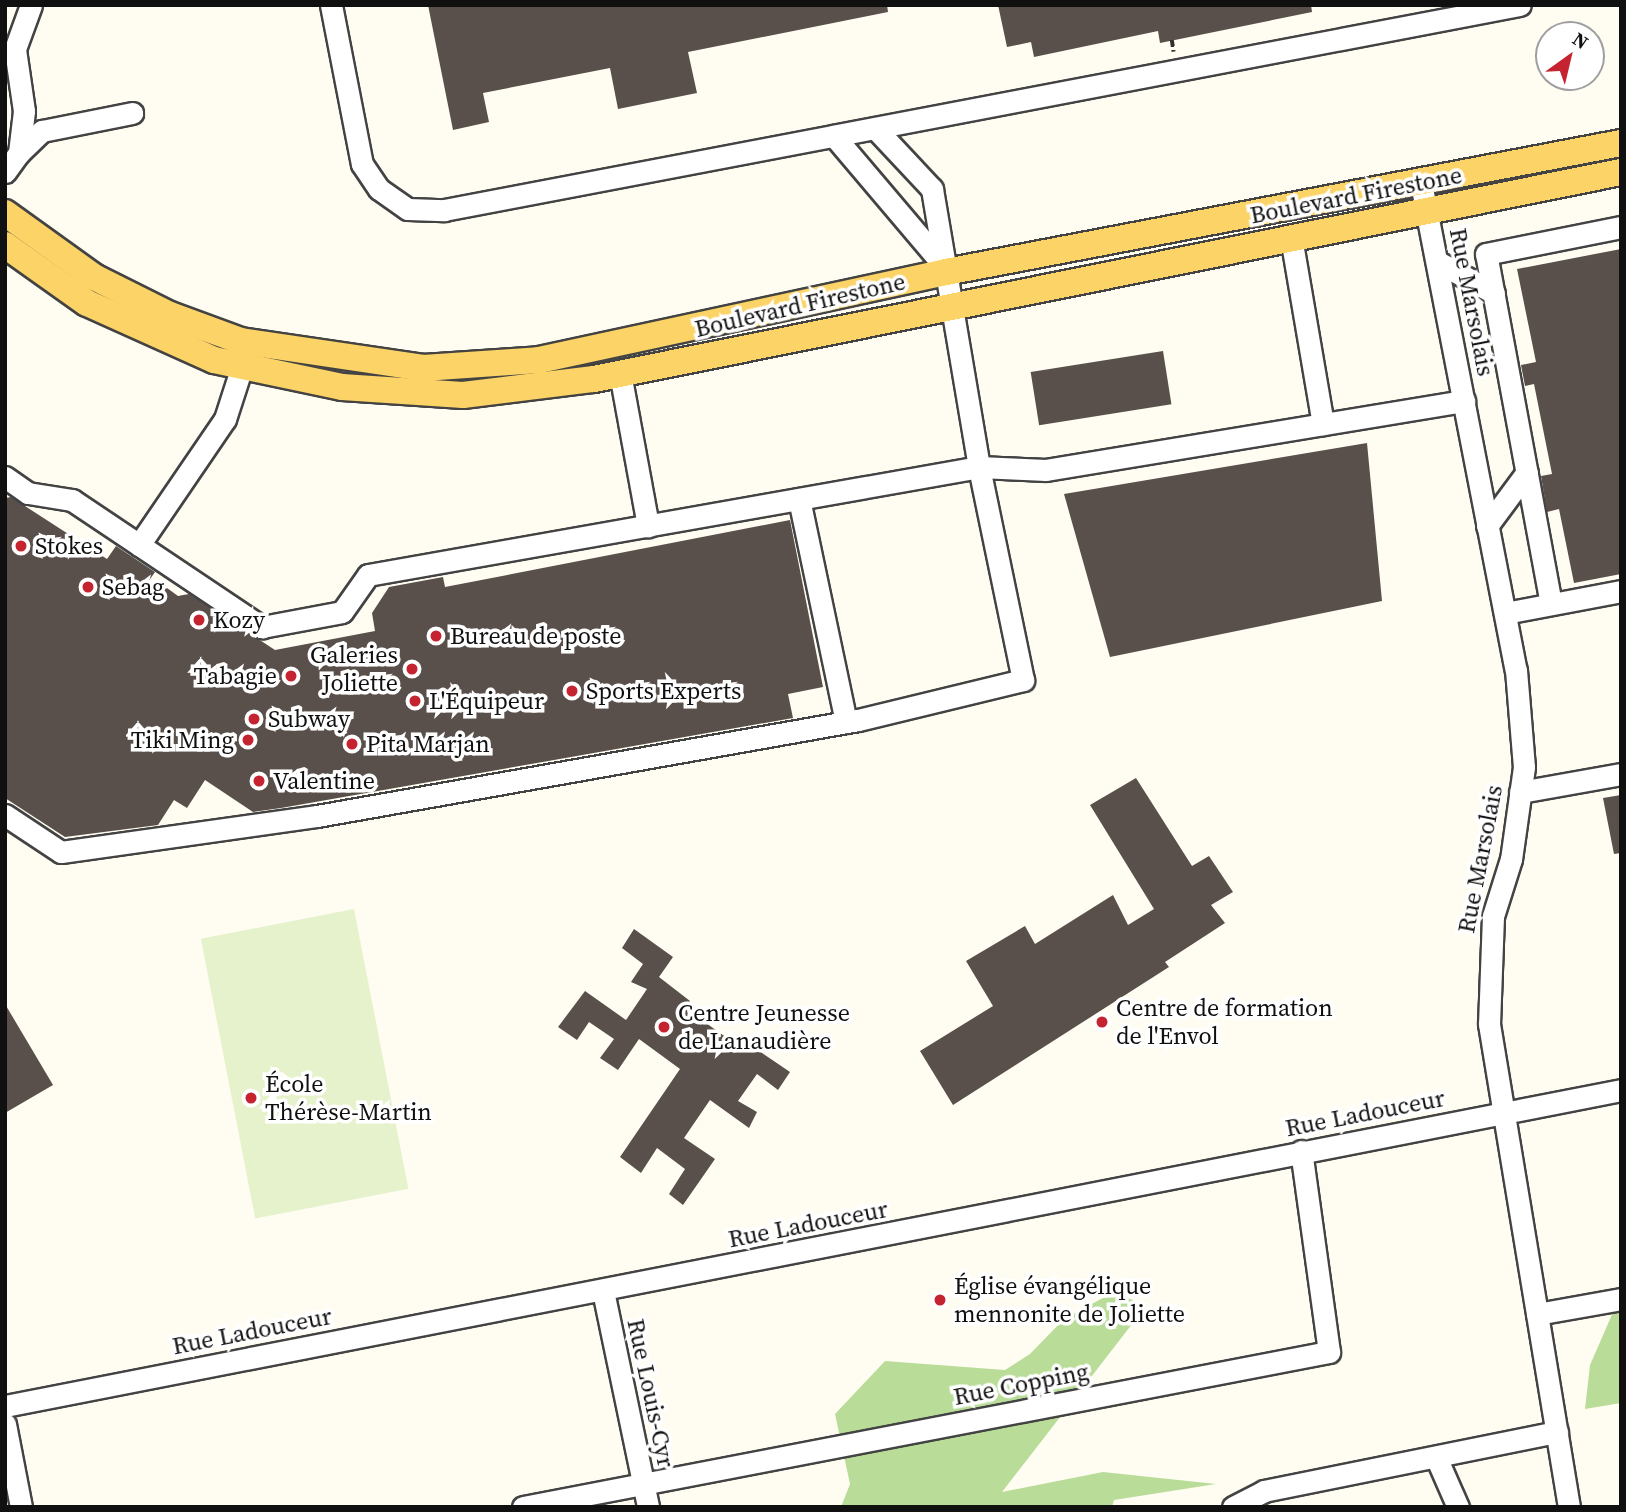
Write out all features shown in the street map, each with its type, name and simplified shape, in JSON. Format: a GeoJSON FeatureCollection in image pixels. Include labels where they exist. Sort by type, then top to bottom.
{"type":"FeatureCollection","features":[{"type":"Feature","properties":{"kind":"main road","name":"Boulevard Firestone"},"geometry":{"type":"LineString","coordinates":[[5,245],[87,303],[214,360],[246,354],[423,368],[539,360],[946,272],[1621,143]]}},
{"type":"Feature","properties":{"kind":"main road","name":"Boulevard Firestone"},"geometry":{"type":"LineString","coordinates":[[5,213],[94,277],[246,354],[342,387],[439,396],[526,391],[949,304],[1621,172]]}},
{"type":"Feature","properties":{"kind":"street"},"geometry":{"type":"LineString","coordinates":[[19,153],[24,111],[15,49],[31,5]]}},
{"type":"Feature","properties":{"kind":"street"},"geometry":{"type":"LineString","coordinates":[[331,5],[362,164],[379,189],[408,209],[443,210],[1520,5]]}},
{"type":"Feature","properties":{"kind":"street"},"geometry":{"type":"LineString","coordinates":[[5,172],[19,153],[42,131],[132,113]]}},
{"type":"Feature","properties":{"kind":"street"},"geometry":{"type":"LineString","coordinates":[[5,815],[61,852],[317,816],[846,722],[1023,680],[979,467],[949,304],[932,189],[875,128]]}},
{"type":"Feature","properties":{"kind":"street"},"geometry":{"type":"LineString","coordinates":[[834,136],[924,236],[946,272]]}},
{"type":"Feature","properties":{"kind":"street","name":"Rue Marsolais"},"geometry":{"type":"LineString","coordinates":[[1421,183],[1516,670],[1524,767],[1488,967],[1489,1024],[1569,1507]]}},
{"type":"Feature","properties":{"kind":"street"},"geometry":{"type":"LineString","coordinates":[[1551,604],[1486,254],[1621,227]]}},
{"type":"Feature","properties":{"kind":"street"},"geometry":{"type":"LineString","coordinates":[[1291,237],[1323,424]]}},
{"type":"Feature","properties":{"kind":"street"},"geometry":{"type":"LineString","coordinates":[[1438,262],[1494,293]]}},
{"type":"Feature","properties":{"kind":"street"},"geometry":{"type":"LineString","coordinates":[[139,545],[225,419],[246,354]]}},
{"type":"Feature","properties":{"kind":"street"},"geometry":{"type":"LineString","coordinates":[[620,373],[648,526]]}},
{"type":"Feature","properties":{"kind":"street"},"geometry":{"type":"LineString","coordinates":[[5,477],[28,493],[72,500],[262,627],[342,612],[368,575],[979,467],[1046,470],[1464,401]]}},
{"type":"Feature","properties":{"kind":"street"},"geometry":{"type":"LineString","coordinates":[[1488,526],[1527,472]]}},
{"type":"Feature","properties":{"kind":"street"},"geometry":{"type":"LineString","coordinates":[[799,499],[846,722]]}},
{"type":"Feature","properties":{"kind":"street"},"geometry":{"type":"LineString","coordinates":[[1505,613],[1621,591]]}},
{"type":"Feature","properties":{"kind":"street"},"geometry":{"type":"LineString","coordinates":[[1520,792],[1621,774]]}},
{"type":"Feature","properties":{"kind":"street","name":"Rue Ladouceur"},"geometry":{"type":"LineString","coordinates":[[5,1406],[1621,1090]]}},
{"type":"Feature","properties":{"kind":"street","name":"Rue Copping"},"geometry":{"type":"LineString","coordinates":[[523,1507],[1329,1352],[1301,1151]]}},
{"type":"Feature","properties":{"kind":"street","name":"Rue Louis-Cyr"},"geometry":{"type":"LineString","coordinates":[[603,1291],[648,1507]]}},
{"type":"Feature","properties":{"kind":"street"},"geometry":{"type":"LineString","coordinates":[[1537,1314],[1621,1299]]}},
{"type":"Feature","properties":{"kind":"street"},"geometry":{"type":"LineString","coordinates":[[5,1424],[21,1507]]}},
{"type":"Feature","properties":{"kind":"street"},"geometry":{"type":"LineString","coordinates":[[1233,1507],[1264,1491],[1557,1432]]}},
{"type":"Feature","properties":{"kind":"street"},"geometry":{"type":"LineString","coordinates":[[1436,1457],[1458,1507]]}},
{"type":"Feature","properties":{"kind":"green space"},"geometry":{"type":"Polygon","coordinates":[[[354,909],[408,1189],[255,1219],[201,939],[354,909]]]}},
{"type":"Feature","properties":{"kind":"green space"},"geometry":{"type":"Polygon","coordinates":[[[1114,1292],[1146,1306],[1002,1492],[1103,1472],[1216,1484],[1114,1500],[1112,1507],[841,1507],[850,1484],[835,1414],[885,1361],[1005,1370],[1030,1354],[1064,1319],[1114,1292]]]}},
{"type":"Feature","properties":{"kind":"green space"},"geometry":{"type":"Polygon","coordinates":[[[1621,1294],[1621,1403],[1585,1409],[1590,1365],[1621,1294]]]}},
{"type":"Feature","properties":{"kind":"building"},"geometry":{"type":"Polygon","coordinates":[[[428,5],[887,5],[888,12],[688,52],[697,93],[618,109],[610,68],[483,93],[489,122],[453,130],[428,5]]]}},
{"type":"Feature","properties":{"kind":"building"},"geometry":{"type":"Polygon","coordinates":[[[998,5],[1311,5],[1312,12],[1160,43],[1158,31],[1034,57],[1031,42],[1007,47],[998,5]]]}},
{"type":"Feature","properties":{"kind":"building"},"geometry":{"type":"Polygon","coordinates":[[[1621,249],[1621,574],[1574,583],[1559,509],[1547,512],[1541,476],[1552,474],[1534,384],[1525,386],[1521,365],[1536,362],[1517,269],[1621,249]]]}},
{"type":"Feature","properties":{"kind":"building"},"geometry":{"type":"Polygon","coordinates":[[[1163,351],[1171,404],[1039,425],[1031,372],[1163,351]]]}},
{"type":"Feature","properties":{"kind":"building"},"geometry":{"type":"Polygon","coordinates":[[[1367,443],[1382,601],[1110,657],[1064,494],[1367,443]]]}},
{"type":"Feature","properties":{"kind":"building","name":"Galeries Joliette"},"geometry":{"type":"Polygon","coordinates":[[[11,497],[107,559],[116,546],[155,572],[139,595],[167,588],[178,596],[189,594],[275,650],[375,631],[372,613],[389,587],[443,577],[445,587],[790,520],[823,687],[788,694],[793,718],[281,808],[253,812],[205,780],[187,808],[174,800],[158,825],[65,837],[5,798],[5,498],[11,497]]]}},
{"type":"Feature","properties":{"kind":"building"},"geometry":{"type":"Polygon","coordinates":[[[1136,778],[1192,866],[1209,856],[1233,892],[1211,905],[1225,923],[1165,962],[1169,967],[953,1105],[920,1051],[993,1006],[966,961],[1025,926],[1035,944],[1113,895],[1128,925],[1154,909],[1090,805],[1136,778]]]}},
{"type":"Feature","properties":{"kind":"building"},"geometry":{"type":"Polygon","coordinates":[[[1621,795],[1621,853],[1614,854],[1603,798],[1621,795]]]}},
{"type":"Feature","properties":{"kind":"building"},"geometry":{"type":"Polygon","coordinates":[[[634,929],[673,957],[659,977],[690,1001],[685,1008],[741,1048],[746,1042],[790,1072],[778,1090],[757,1074],[738,1101],[757,1112],[749,1128],[710,1100],[684,1138],[715,1159],[683,1205],[669,1194],[685,1169],[657,1148],[641,1173],[620,1157],[680,1069],[639,1039],[618,1070],[600,1058],[614,1039],[589,1022],[577,1040],[558,1027],[585,991],[626,1020],[647,989],[631,982],[643,964],[622,948],[634,929]]]}},
{"type":"Feature","properties":{"kind":"building"},"geometry":{"type":"Polygon","coordinates":[[[5,1004],[53,1085],[5,1113],[5,1004]]]}},
{"type":"Feature","properties":{"kind":"place","name":"Stokes"},"geometry":{"type":"Point","coordinates":[21,546]}},
{"type":"Feature","properties":{"kind":"place","name":"Sebag"},"geometry":{"type":"Point","coordinates":[88,587]}},
{"type":"Feature","properties":{"kind":"place","name":"Kozy"},"geometry":{"type":"Point","coordinates":[199,620]}},
{"type":"Feature","properties":{"kind":"place","name":"Bureau de poste"},"geometry":{"type":"Point","coordinates":[436,636]}},
{"type":"Feature","properties":{"kind":"place","name":"Galeries Joliette"},"geometry":{"type":"Point","coordinates":[412,669]}},
{"type":"Feature","properties":{"kind":"place","name":"Tabagie"},"geometry":{"type":"Point","coordinates":[291,676]}},
{"type":"Feature","properties":{"kind":"place","name":"Sports Experts"},"geometry":{"type":"Point","coordinates":[572,691]}},
{"type":"Feature","properties":{"kind":"place","name":"L'Équipeur"},"geometry":{"type":"Point","coordinates":[415,701]}},
{"type":"Feature","properties":{"kind":"place","name":"Subway"},"geometry":{"type":"Point","coordinates":[254,719]}},
{"type":"Feature","properties":{"kind":"place","name":"Tiki Ming"},"geometry":{"type":"Point","coordinates":[248,740]}},
{"type":"Feature","properties":{"kind":"place","name":"Pita Marjan"},"geometry":{"type":"Point","coordinates":[352,744]}},
{"type":"Feature","properties":{"kind":"place","name":"Valentine"},"geometry":{"type":"Point","coordinates":[259,781]}},
{"type":"Feature","properties":{"kind":"place","name":"Centre de formation de l'Envol"},"geometry":{"type":"Point","coordinates":[1102,1022]}},
{"type":"Feature","properties":{"kind":"place","name":"Centre Jeunesse de Lanaudière"},"geometry":{"type":"Point","coordinates":[664,1027]}},
{"type":"Feature","properties":{"kind":"place","name":"École Thérèse-Martin"},"geometry":{"type":"Point","coordinates":[251,1098]}},
{"type":"Feature","properties":{"kind":"place","name":"Église évangélique mennonite de Joliette"},"geometry":{"type":"Point","coordinates":[940,1300]}}]}
